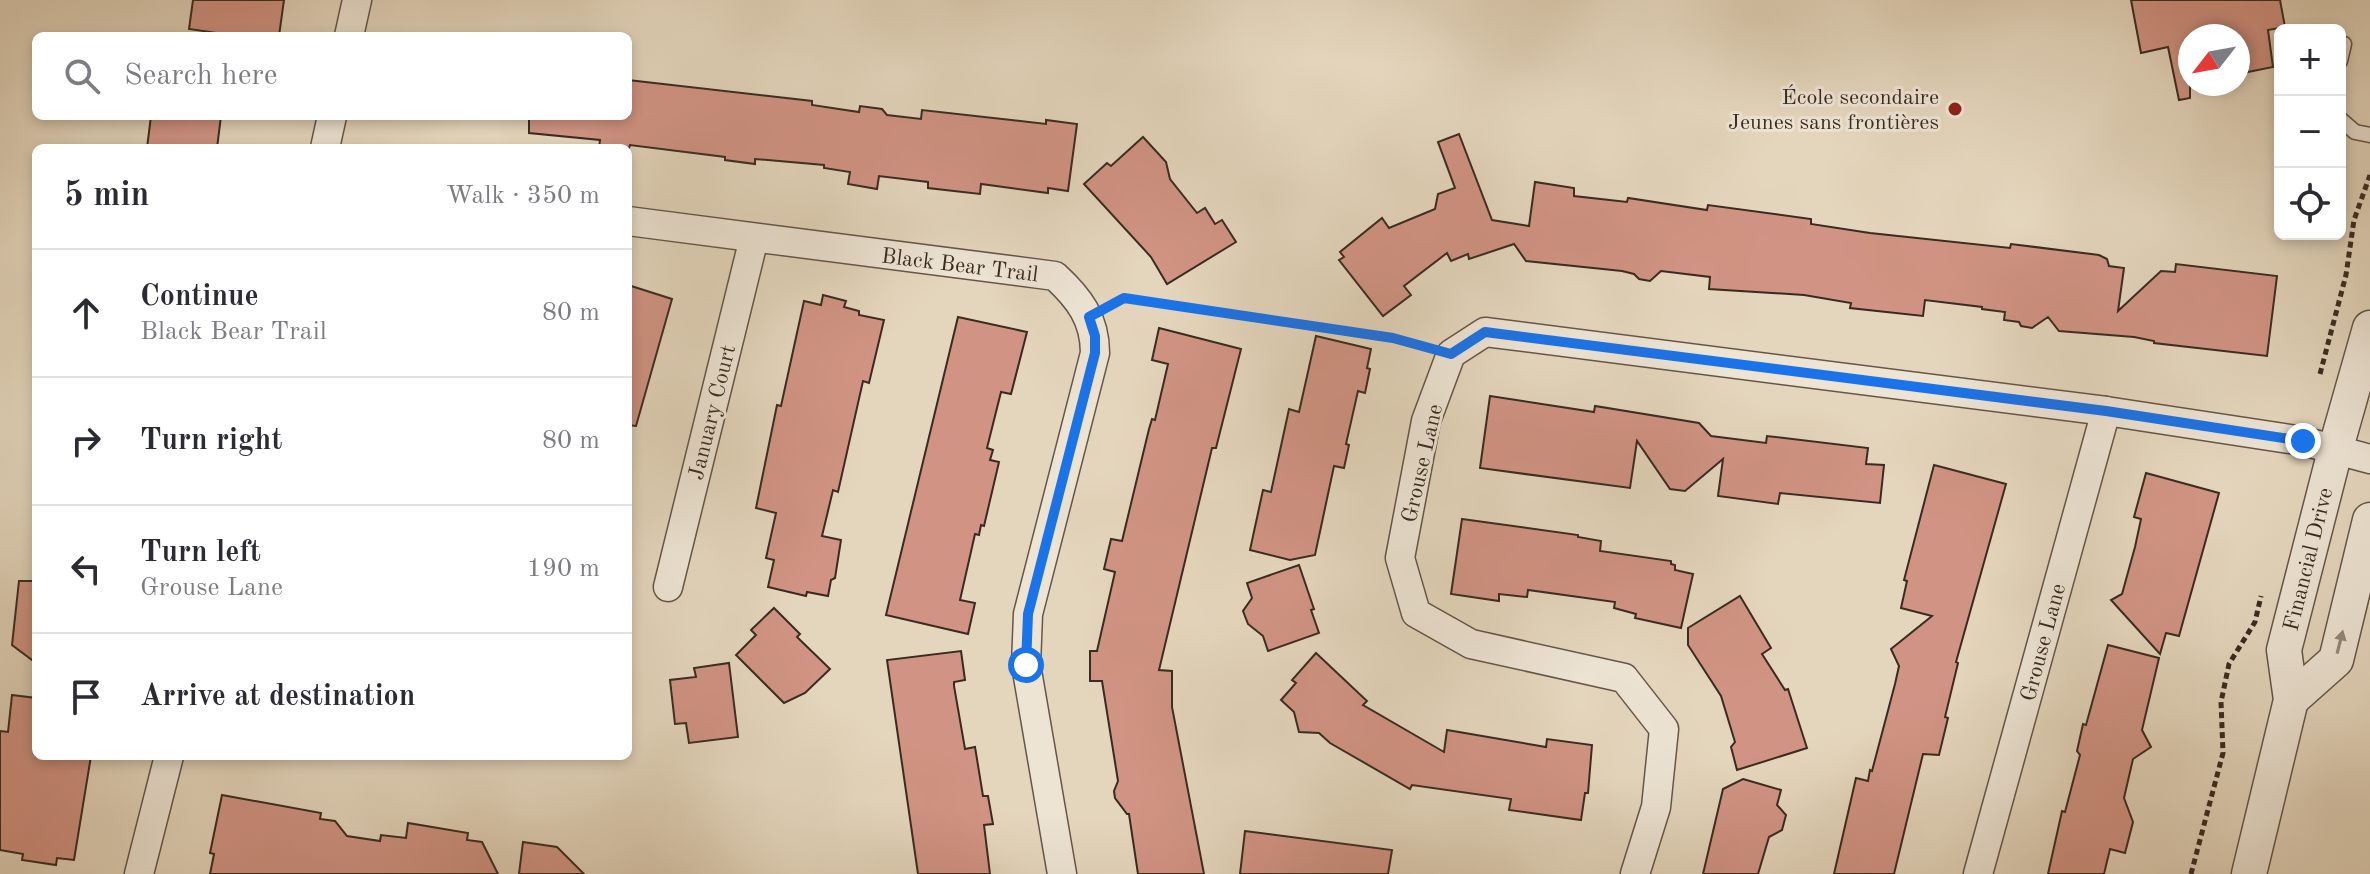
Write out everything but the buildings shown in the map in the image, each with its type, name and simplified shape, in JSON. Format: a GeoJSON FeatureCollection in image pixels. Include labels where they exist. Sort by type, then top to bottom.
{"type":"FeatureCollection","features":[{"type":"Feature","properties":{"kind":"street"},"geometry":{"type":"LineString","coordinates":[[350,32],[357,0]]}},
{"type":"Feature","properties":{"kind":"street"},"geometry":{"type":"LineString","coordinates":[[326,144],[331,120]]}},
{"type":"Feature","properties":{"kind":"street","name":"Black Bear Trail"},"geometry":{"type":"LineString","coordinates":[[632,222],[1055,276],[1076,295],[1089,317],[1095,336],[1095,353],[1028,614],[1026,665],[1062,874]]}},
{"type":"Feature","properties":{"kind":"street","name":"January Court"},"geometry":{"type":"LineString","coordinates":[[668,587],[754,238]]}},
{"type":"Feature","properties":{"kind":"street","name":"Financial Drive"},"geometry":{"type":"LineString","coordinates":[[2249,874],[2291,700],[2284,650],[2370,328]]}},
{"type":"Feature","properties":{"kind":"street"},"geometry":{"type":"LineString","coordinates":[[1451,354],[1485,332],[2106,411],[2303,441],[2370,459]]}},
{"type":"Feature","properties":{"kind":"street","name":"Grouse Lane"},"geometry":{"type":"LineString","coordinates":[[1451,354],[1426,421],[1400,558],[1416,613],[1471,644],[1624,678],[1664,729],[1656,807],[1635,874]]}},
{"type":"Feature","properties":{"kind":"street","name":"Grouse Lane"},"geometry":{"type":"LineString","coordinates":[[1978,874],[2106,411]]}},
{"type":"Feature","properties":{"kind":"street"},"geometry":{"type":"LineString","coordinates":[[2291,700],[2336,660],[2370,520]]}},
{"type":"Feature","properties":{"kind":"street"},"geometry":{"type":"LineString","coordinates":[[139,874],[168,760]]}},
{"type":"Feature","properties":{"kind":"lane"},"geometry":{"type":"LineString","coordinates":[[2346,124],[2355,132],[2370,135]]}},
{"type":"Feature","properties":{"kind":"path"},"geometry":{"type":"LineString","coordinates":[[2316,389],[2346,275],[2354,220],[2370,175]]}},
{"type":"Feature","properties":{"kind":"path"},"geometry":{"type":"LineString","coordinates":[[1089,317],[1124,298],[1393,338],[1451,354]]}},
{"type":"Feature","properties":{"kind":"path"},"geometry":{"type":"LineString","coordinates":[[2191,874],[2223,753],[2221,702],[2229,664],[2255,622],[2262,594]]}},
{"type":"Feature","properties":{"kind":"place","name":"École secondaire Jeunes sans frontières"},"geometry":{"type":"Point","coordinates":[1955,109]}},
{"type":"Feature","properties":{"kind":"route"},"geometry":{"type":"LineString","coordinates":[[1026,665],[1028,614],[1095,353],[1095,336],[1089,317],[1124,298],[1393,338],[1451,354],[1485,332],[2106,411],[2303,441]]}}]}
